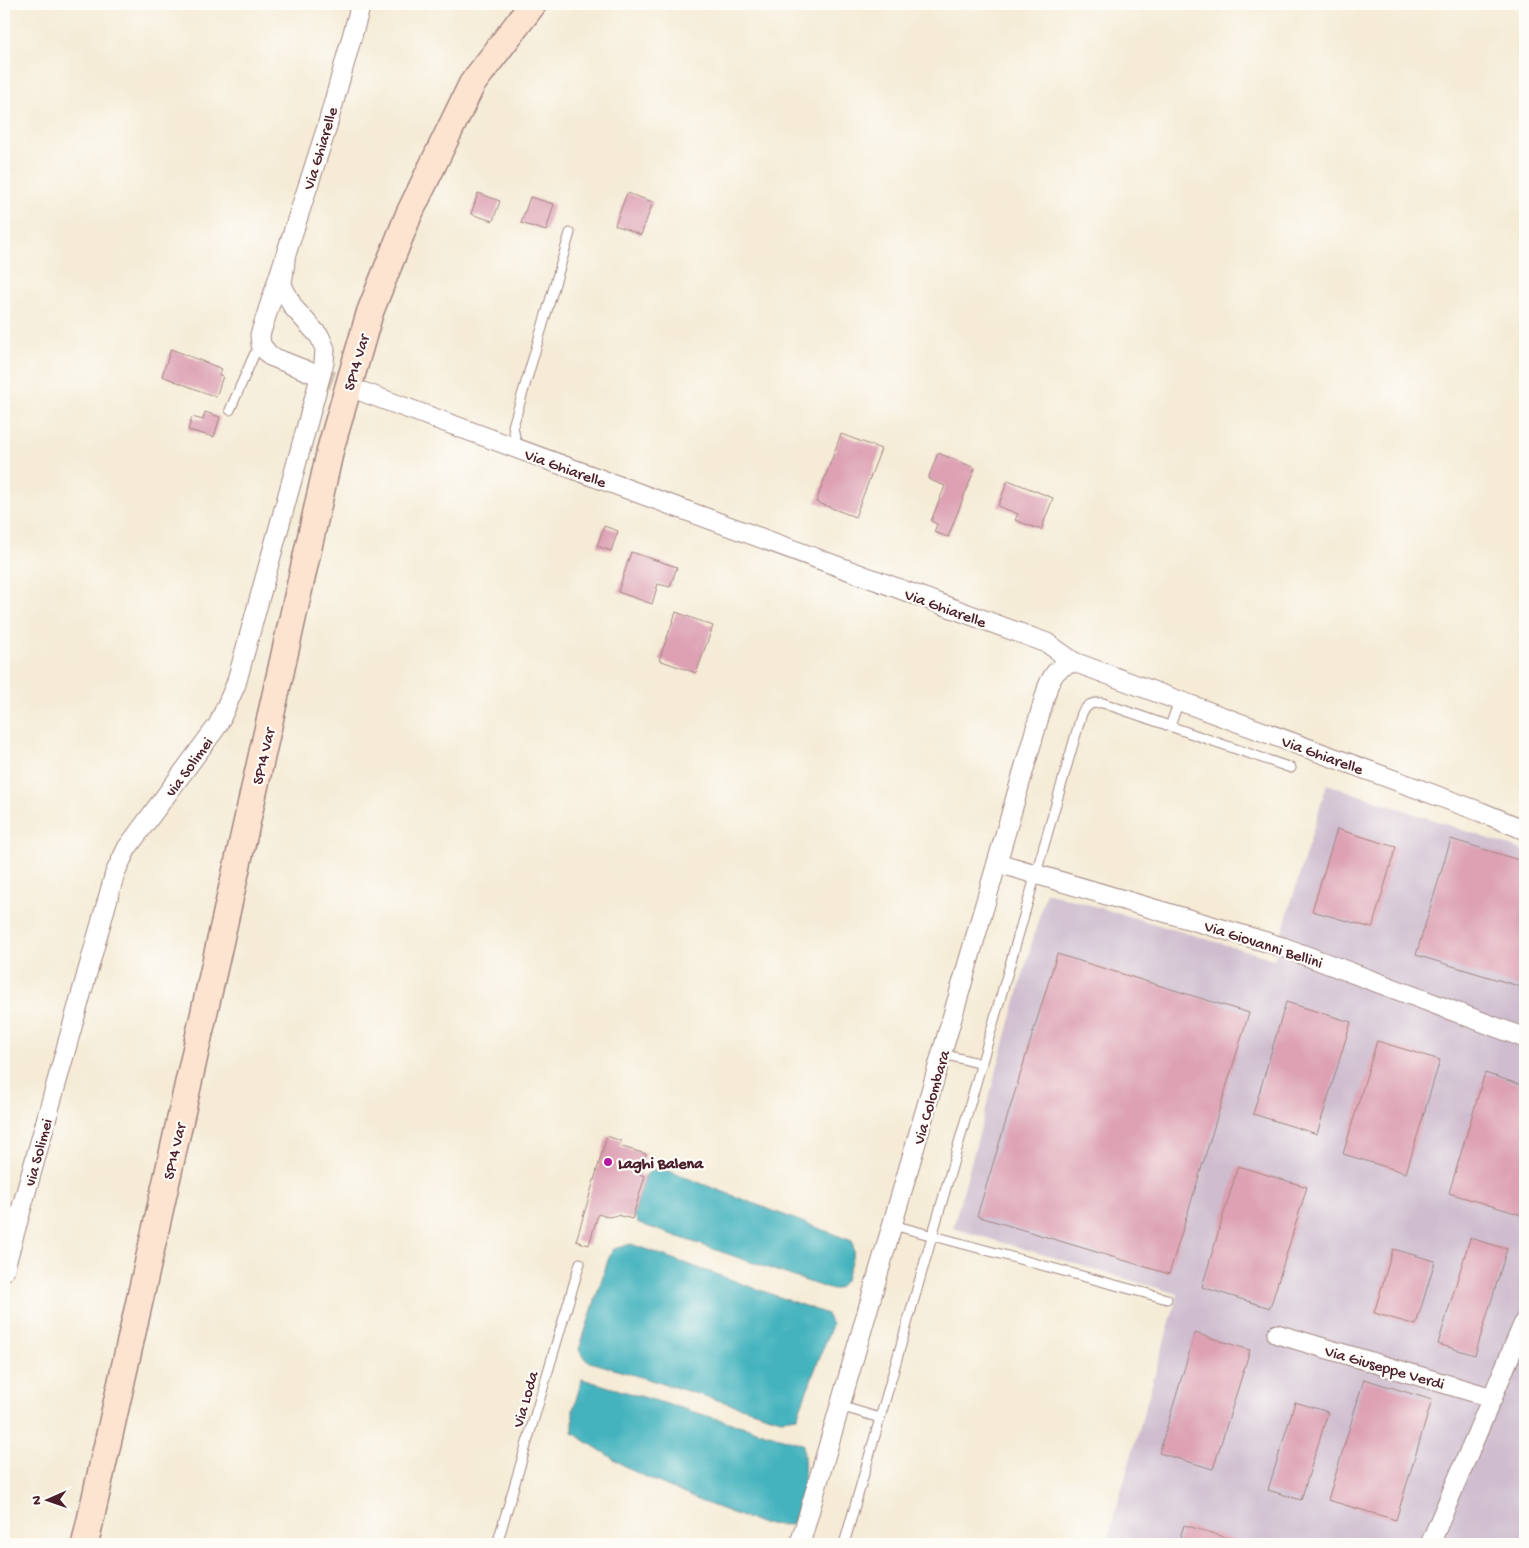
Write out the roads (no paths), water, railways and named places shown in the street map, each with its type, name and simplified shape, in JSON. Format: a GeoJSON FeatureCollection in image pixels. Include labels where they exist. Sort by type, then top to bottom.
{"type":"FeatureCollection","features":[{"type":"Feature","properties":{"kind":"main road","name":"SP14 Var"},"geometry":{"type":"LineString","coordinates":[[85,1544],[329,456],[360,345],[370,312],[409,214],[472,84],[533,4]]}},
{"type":"Feature","properties":{"kind":"street","name":"Via Ghiarelle"},"geometry":{"type":"LineString","coordinates":[[261,345],[260,335],[262,327],[326,130],[361,4]]}},
{"type":"Feature","properties":{"kind":"street","name":"via Solimei"},"geometry":{"type":"LineString","coordinates":[[4,1271],[115,873],[127,848],[218,725],[236,684],[241,666],[324,363],[325,349],[320,337],[293,307],[282,285],[284,261]]}},
{"type":"Feature","properties":{"kind":"street"},"geometry":{"type":"LineString","coordinates":[[261,345],[275,359],[315,374]]}},
{"type":"Feature","properties":{"kind":"street","name":"Via Ghiarelle"},"geometry":{"type":"LineString","coordinates":[[363,392],[1046,644],[1074,662],[1481,812],[1525,830]]}},
{"type":"Feature","properties":{"kind":"street","name":"Via Colombara"},"geometry":{"type":"LineString","coordinates":[[800,1544],[1048,686],[1054,671],[1074,662]]}},
{"type":"Feature","properties":{"kind":"street","name":"Via Giovanni Bellini"},"geometry":{"type":"LineString","coordinates":[[998,863],[1283,947],[1525,1038]]}},
{"type":"Feature","properties":{"kind":"street"},"geometry":{"type":"LineString","coordinates":[[1430,1544],[1525,1320]]}},
{"type":"Feature","properties":{"kind":"street","name":"Via Giuseppe Verdi"},"geometry":{"type":"LineString","coordinates":[[1277,1334],[1493,1398]]}},
{"type":"Feature","properties":{"kind":"lane"},"geometry":{"type":"LineString","coordinates":[[519,450],[513,426],[570,233]]}},
{"type":"Feature","properties":{"kind":"lane"},"geometry":{"type":"LineString","coordinates":[[230,410],[254,355],[261,345]]}},
{"type":"Feature","properties":{"kind":"lane"},"geometry":{"type":"LineString","coordinates":[[1170,726],[1178,701]]}},
{"type":"Feature","properties":{"kind":"lane"},"geometry":{"type":"LineString","coordinates":[[844,1544],[1082,713],[1086,706],[1093,702],[1102,703],[1291,768]]}},
{"type":"Feature","properties":{"kind":"lane"},"geometry":{"type":"LineString","coordinates":[[943,1054],[982,1064]]}},
{"type":"Feature","properties":{"kind":"lane"},"geometry":{"type":"LineString","coordinates":[[893,1225],[1167,1299]]}},
{"type":"Feature","properties":{"kind":"lane","name":"Via Loda"},"geometry":{"type":"LineString","coordinates":[[497,1544],[580,1263]]}},
{"type":"Feature","properties":{"kind":"lane"},"geometry":{"type":"LineString","coordinates":[[840,1406],[880,1418]]}},
{"type":"Feature","properties":{"kind":"water"},"geometry":{"type":"Polygon","coordinates":[[[658,1167],[852,1241],[854,1251],[846,1279],[838,1289],[829,1289],[638,1223],[634,1215],[646,1175],[658,1167]]]}},
{"type":"Feature","properties":{"kind":"water"},"geometry":{"type":"Polygon","coordinates":[[[631,1244],[827,1314],[832,1325],[797,1417],[781,1419],[587,1361],[579,1350],[609,1257],[614,1249],[631,1244]]]}},
{"type":"Feature","properties":{"kind":"water"},"geometry":{"type":"Polygon","coordinates":[[[582,1379],[803,1444],[802,1494],[791,1525],[762,1524],[700,1501],[631,1470],[573,1433],[573,1410],[582,1379]]]}},
{"type":"Feature","properties":{"kind":"tunnel"},"geometry":{"type":"LineString","coordinates":[[315,374],[359,390]]}},
{"type":"Feature","properties":{"kind":"place","name":"Laghi Balena"},"geometry":{"type":"Point","coordinates":[608,1162]}}]}
